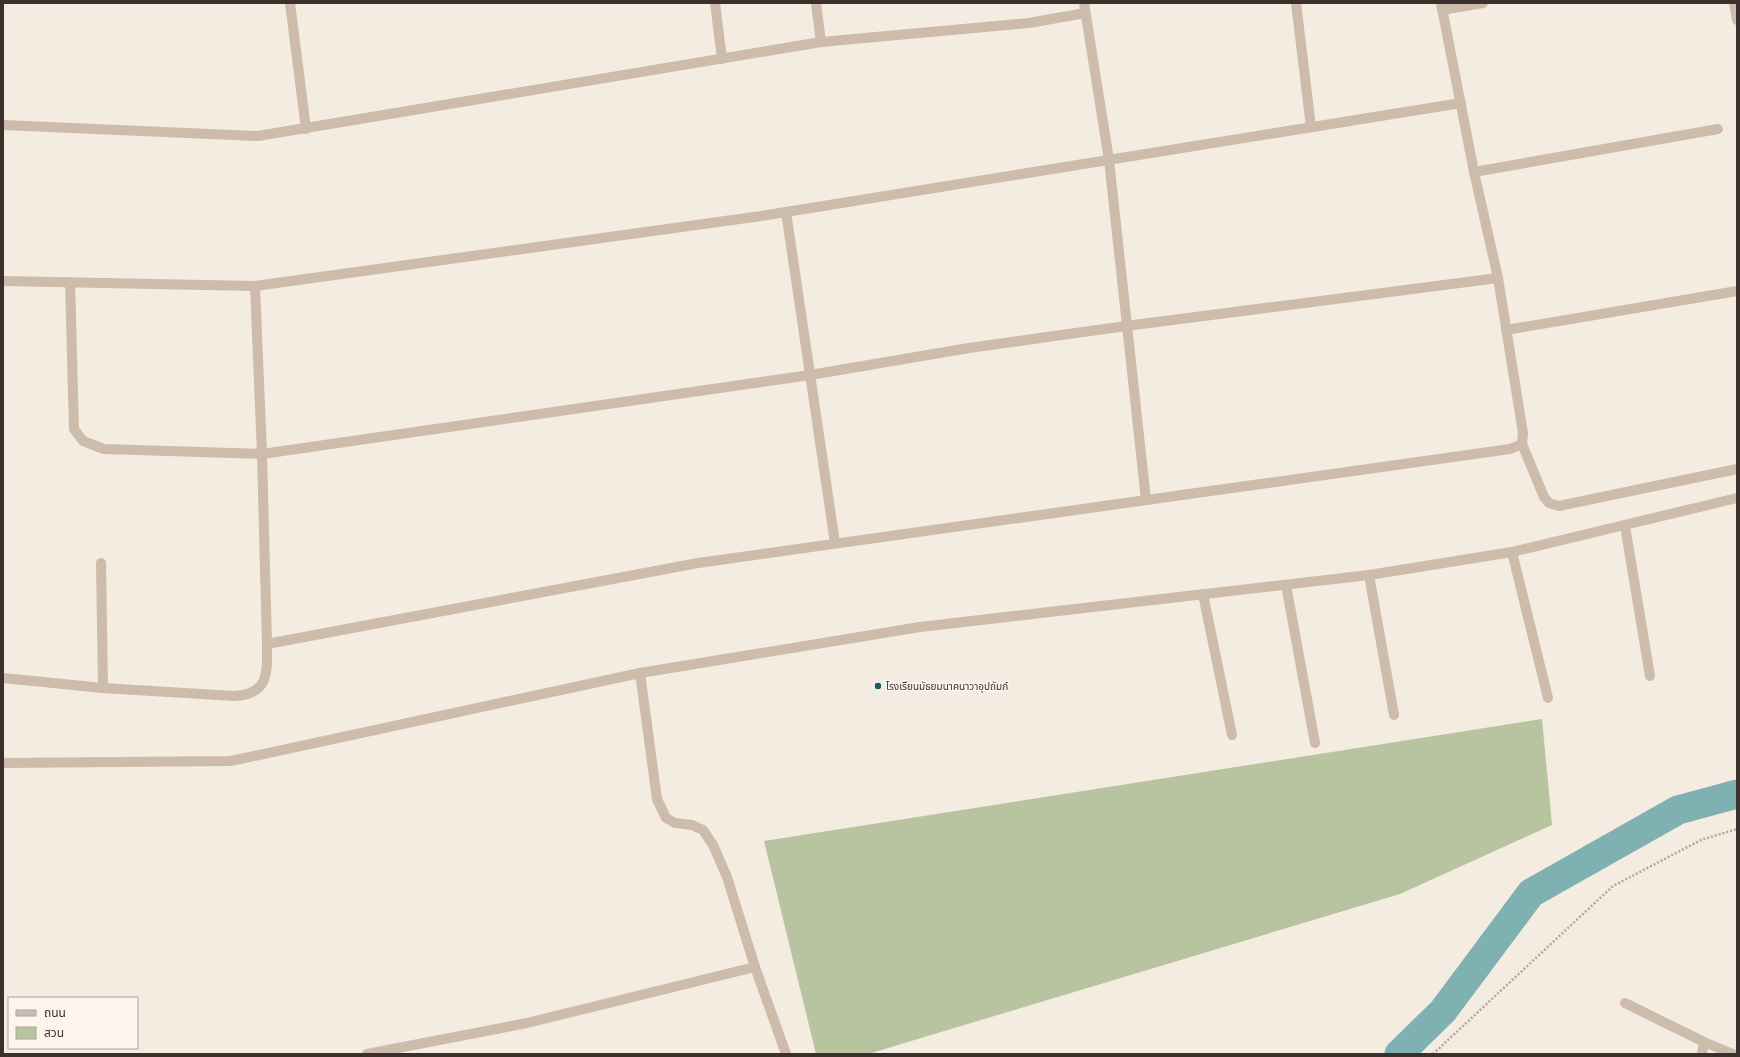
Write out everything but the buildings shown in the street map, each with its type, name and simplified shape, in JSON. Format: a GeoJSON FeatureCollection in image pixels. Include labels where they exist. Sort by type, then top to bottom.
{"type":"FeatureCollection","features":[{"type":"Feature","properties":{"kind":"street"},"geometry":{"type":"LineString","coordinates":[[290,3],[306,129]]}},
{"type":"Feature","properties":{"kind":"street"},"geometry":{"type":"LineString","coordinates":[[715,3],[722,59]]}},
{"type":"Feature","properties":{"kind":"street"},"geometry":{"type":"LineString","coordinates":[[816,3],[820,42]]}},
{"type":"Feature","properties":{"kind":"street"},"geometry":{"type":"LineString","coordinates":[[1296,3],[1311,127]]}},
{"type":"Feature","properties":{"kind":"street"},"geometry":{"type":"LineString","coordinates":[[1483,3],[1442,7],[1474,172],[1498,278],[1523,433],[1522,444],[1544,497],[1549,503],[1559,506],[1737,469]]}},
{"type":"Feature","properties":{"kind":"street"},"geometry":{"type":"LineString","coordinates":[[1734,3],[1737,20]]}},
{"type":"Feature","properties":{"kind":"street"},"geometry":{"type":"LineString","coordinates":[[3,125],[258,136],[820,42],[1029,23],[1085,8],[1109,160],[1146,500]]}},
{"type":"Feature","properties":{"kind":"street"},"geometry":{"type":"LineString","coordinates":[[3,281],[255,286],[786,212],[1461,103]]}},
{"type":"Feature","properties":{"kind":"street"},"geometry":{"type":"LineString","coordinates":[[1474,172],[1718,129]]}},
{"type":"Feature","properties":{"kind":"street"},"geometry":{"type":"LineString","coordinates":[[786,212],[835,543]]}},
{"type":"Feature","properties":{"kind":"street"},"geometry":{"type":"LineString","coordinates":[[70,282],[74,429],[83,441],[104,449],[262,454],[810,375],[968,348],[1498,278]]}},
{"type":"Feature","properties":{"kind":"street"},"geometry":{"type":"LineString","coordinates":[[3,678],[103,688],[246,696],[257,690],[263,684],[267,674],[267,644],[262,454],[255,286]]}},
{"type":"Feature","properties":{"kind":"street"},"geometry":{"type":"LineString","coordinates":[[1506,330],[1737,291]]}},
{"type":"Feature","properties":{"kind":"street"},"geometry":{"type":"LineString","coordinates":[[267,644],[698,563],[1510,449],[1522,444]]}},
{"type":"Feature","properties":{"kind":"street"},"geometry":{"type":"LineString","coordinates":[[3,763],[231,761],[640,673],[920,626],[1369,575],[1512,552],[1737,498]]}},
{"type":"Feature","properties":{"kind":"street"},"geometry":{"type":"LineString","coordinates":[[1625,526],[1650,676]]}},
{"type":"Feature","properties":{"kind":"street"},"geometry":{"type":"LineString","coordinates":[[1512,552],[1548,698]]}},
{"type":"Feature","properties":{"kind":"street"},"geometry":{"type":"LineString","coordinates":[[101,563],[103,688]]}},
{"type":"Feature","properties":{"kind":"street"},"geometry":{"type":"LineString","coordinates":[[1369,575],[1394,715]]}},
{"type":"Feature","properties":{"kind":"street"},"geometry":{"type":"LineString","coordinates":[[1286,585],[1315,743]]}},
{"type":"Feature","properties":{"kind":"street"},"geometry":{"type":"LineString","coordinates":[[1204,594],[1232,735]]}},
{"type":"Feature","properties":{"kind":"street"},"geometry":{"type":"LineString","coordinates":[[640,673],[657,800],[666,818],[675,823],[692,825],[703,830],[713,845],[727,877],[755,967],[786,1054]]}},
{"type":"Feature","properties":{"kind":"street"},"geometry":{"type":"LineString","coordinates":[[367,1054],[527,1023],[755,967]]}},
{"type":"Feature","properties":{"kind":"street"},"geometry":{"type":"LineString","coordinates":[[1625,1003],[1704,1042],[1733,1054]]}},
{"type":"Feature","properties":{"kind":"street"},"geometry":{"type":"LineString","coordinates":[[1702,1054],[1704,1042]]}},
{"type":"Feature","properties":{"kind":"path"},"geometry":{"type":"LineString","coordinates":[[1433,1054],[1613,886],[1701,840],[1737,829]]}},
{"type":"Feature","properties":{"kind":"green space"},"geometry":{"type":"Polygon","coordinates":[[[1542,719],[1552,825],[1400,894],[868,1054],[816,1054],[764,841],[1542,719]]]}},
{"type":"Feature","properties":{"kind":"waterway"},"geometry":{"type":"LineString","coordinates":[[1399,1054],[1443,1011],[1531,893],[1678,810],[1737,794]]}},
{"type":"Feature","properties":{"kind":"place","name":"โรงเรียนมัธยมนาคนาวาอุปถัมภ์"},"geometry":{"type":"Point","coordinates":[878,686]}}]}
